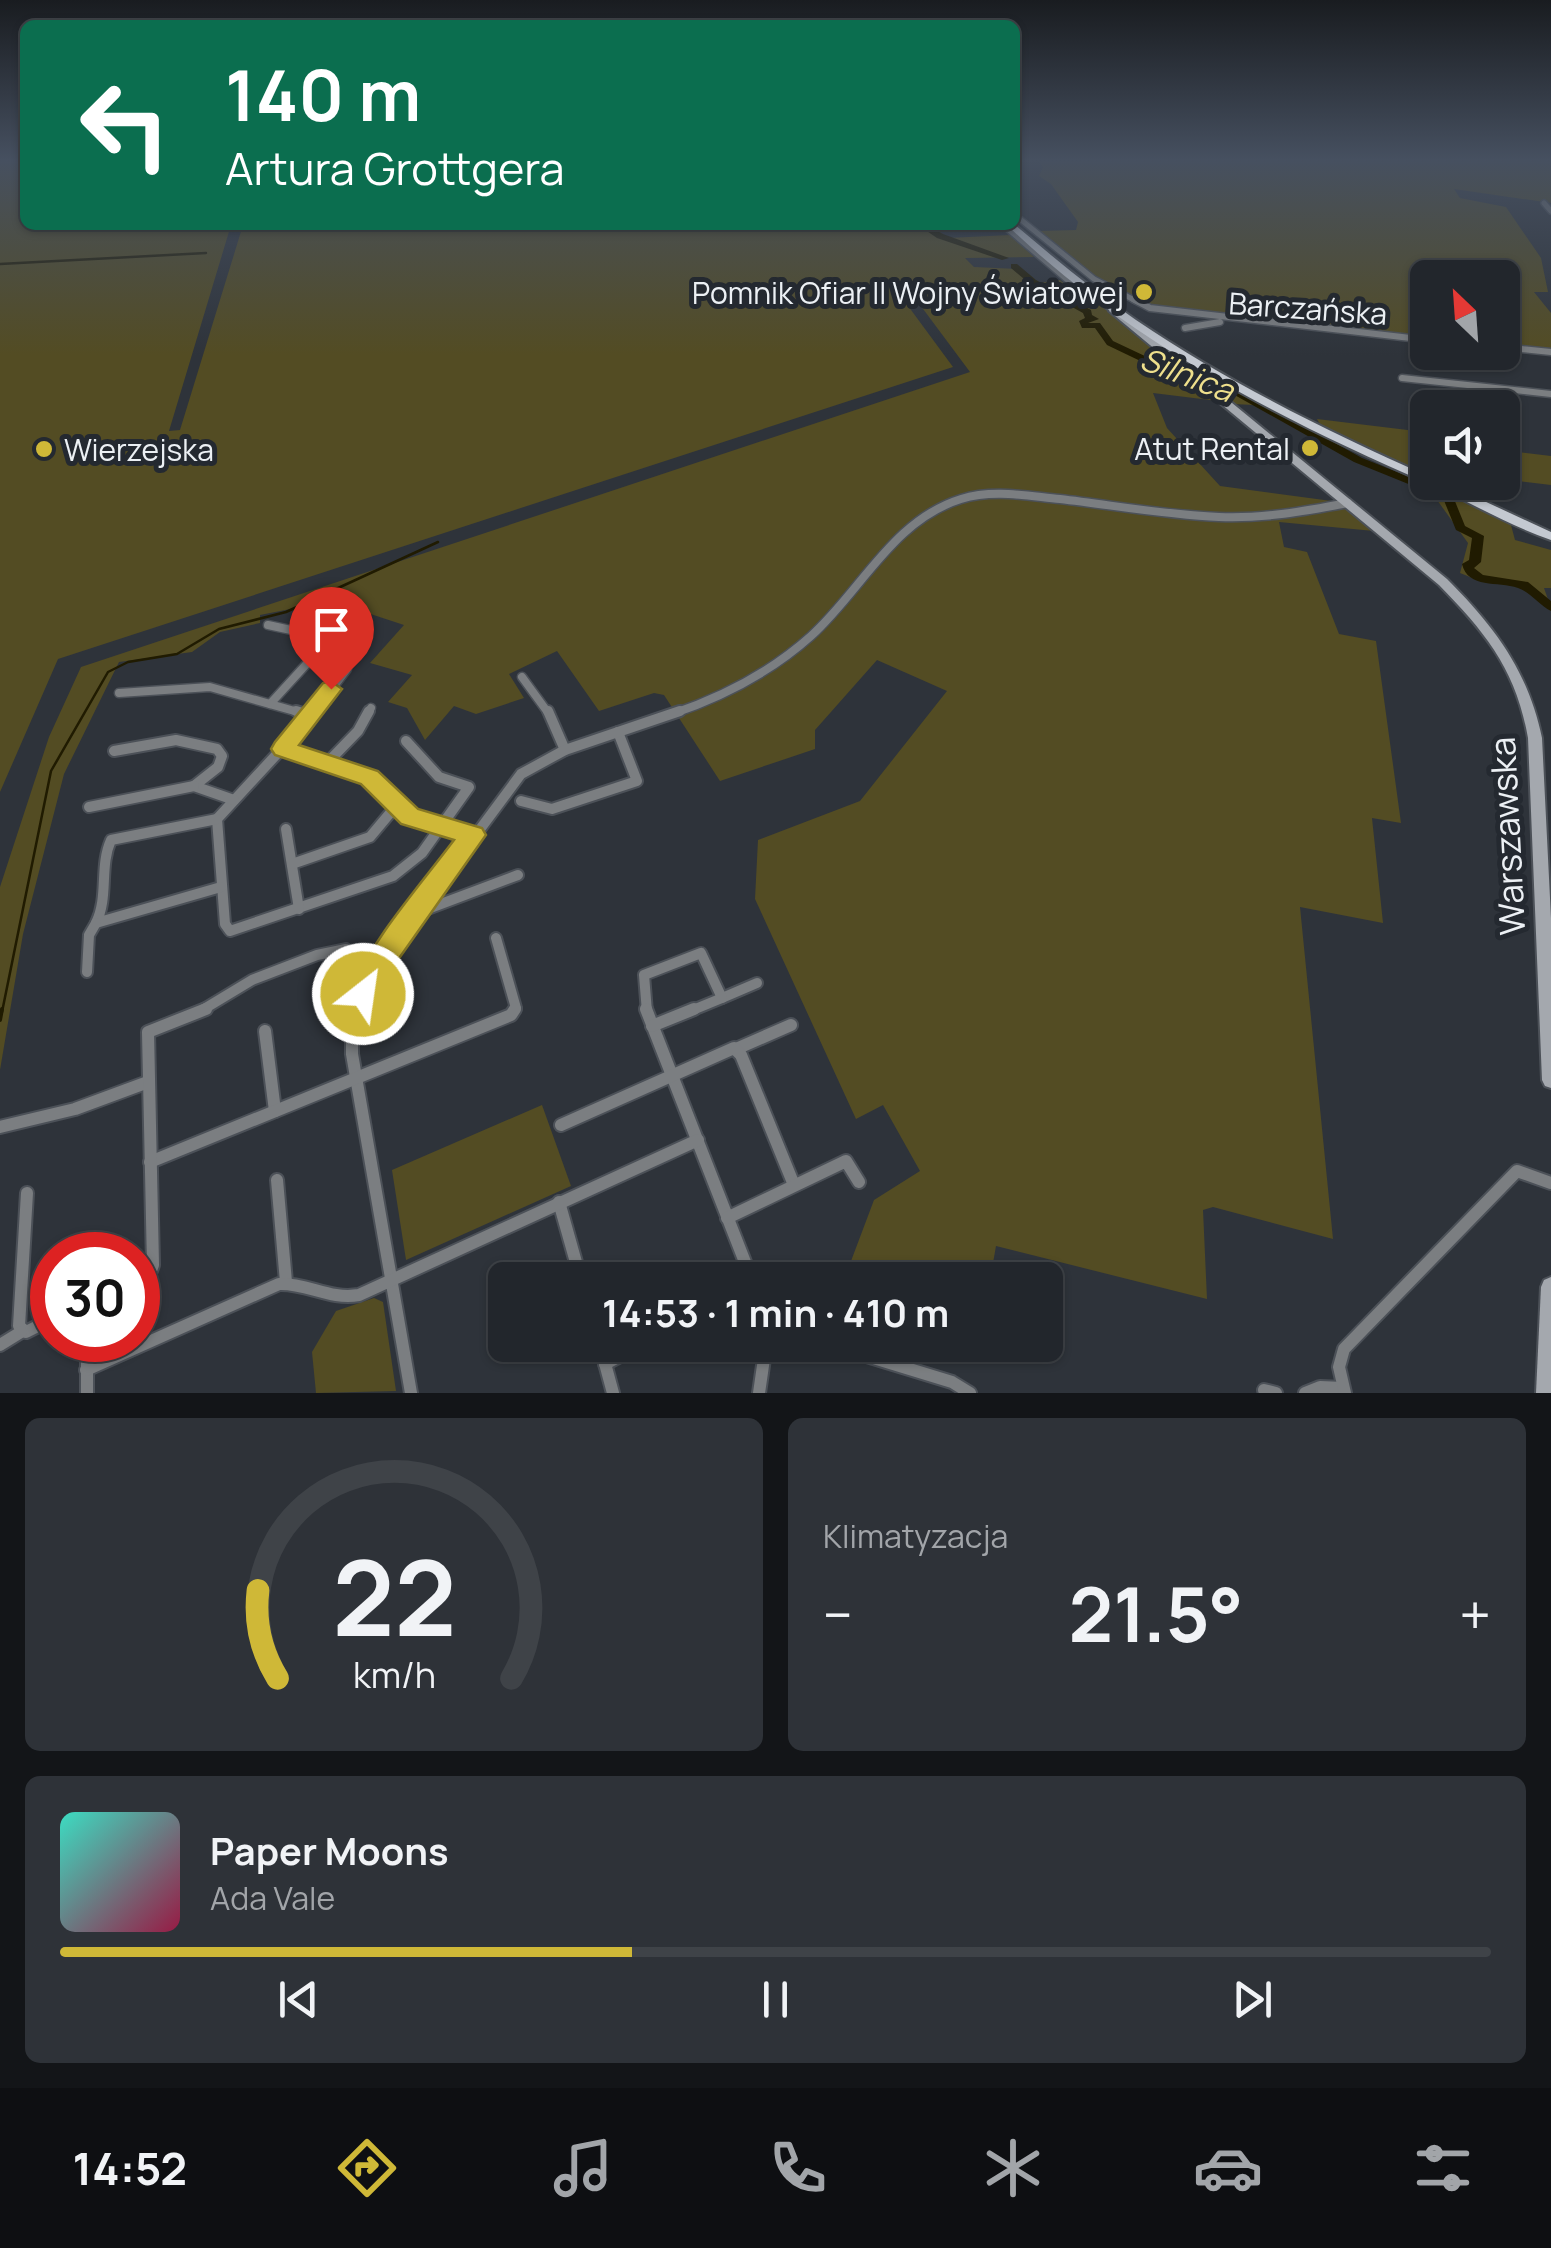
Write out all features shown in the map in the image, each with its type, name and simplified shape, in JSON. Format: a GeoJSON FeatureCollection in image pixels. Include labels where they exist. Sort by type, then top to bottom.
{"type":"FeatureCollection","features":[{"type":"Feature","properties":{"kind":"main road"},"geometry":{"type":"LineString","coordinates":[[1020,226],[1112,300],[1211,371],[1410,471]]}},
{"type":"Feature","properties":{"kind":"main road"},"geometry":{"type":"LineString","coordinates":[[1183,351],[1319,428]]}},
{"type":"Feature","properties":{"kind":"main road"},"geometry":{"type":"LineString","coordinates":[[1472,500],[1551,536]]}},
{"type":"Feature","properties":{"kind":"street"},"geometry":{"type":"LineString","coordinates":[[1020,225],[1094,279],[1112,300]]}},
{"type":"Feature","properties":{"kind":"street"},"geometry":{"type":"LineString","coordinates":[[1009,230],[1079,290],[1079,300]]}},
{"type":"Feature","properties":{"kind":"street"},"geometry":{"type":"LineString","coordinates":[[1048,298],[1112,300],[1226,319]]}},
{"type":"Feature","properties":{"kind":"street","name":"Warszawska"},"geometry":{"type":"LineString","coordinates":[[1112,300],[1193,376],[1466,604],[1501,646],[1528,702],[1535,738],[1551,1080]]}},
{"type":"Feature","properties":{"kind":"street","name":"Barczańska"},"geometry":{"type":"LineString","coordinates":[[1185,328],[1226,319],[1410,338]]}},
{"type":"Feature","properties":{"kind":"street"},"geometry":{"type":"LineString","coordinates":[[1520,349],[1548,351],[1551,363]]}},
{"type":"Feature","properties":{"kind":"street"},"geometry":{"type":"LineString","coordinates":[[1183,351],[1193,376]]}},
{"type":"Feature","properties":{"kind":"street"},"geometry":{"type":"LineString","coordinates":[[1193,376],[1197,370],[1211,371]]}},
{"type":"Feature","properties":{"kind":"street"},"geometry":{"type":"LineString","coordinates":[[1402,378],[1551,394]]}},
{"type":"Feature","properties":{"kind":"street"},"geometry":{"type":"LineString","coordinates":[[410,1393],[356,1078],[352,1025],[382,958],[521,774],[565,750],[730,691],[774,665],[820,627],[912,524],[933,510],[964,498],[1028,494],[1220,518],[1348,504]]}},
{"type":"Feature","properties":{"kind":"street"},"geometry":{"type":"LineString","coordinates":[[268,625],[314,636],[323,646],[270,704]]}},
{"type":"Feature","properties":{"kind":"street"},"geometry":{"type":"LineString","coordinates":[[820,627],[832,632]]}},
{"type":"Feature","properties":{"kind":"street"},"geometry":{"type":"LineString","coordinates":[[86,972],[89,935],[107,898],[106,847],[111,840],[218,819],[312,716],[346,669]]}},
{"type":"Feature","properties":{"kind":"street"},"geometry":{"type":"LineString","coordinates":[[522,677],[544,703],[565,750]]}},
{"type":"Feature","properties":{"kind":"street"},"geometry":{"type":"LineString","coordinates":[[119,693],[210,687],[312,716]]}},
{"type":"Feature","properties":{"kind":"street"},"geometry":{"type":"LineString","coordinates":[[328,762],[358,731],[371,708]]}},
{"type":"Feature","properties":{"kind":"street"},"geometry":{"type":"LineString","coordinates":[[520,801],[556,808],[637,780],[618,732]]}},
{"type":"Feature","properties":{"kind":"street"},"geometry":{"type":"LineString","coordinates":[[90,807],[194,786],[218,767],[220,751],[176,740],[114,751]]}},
{"type":"Feature","properties":{"kind":"street"},"geometry":{"type":"LineString","coordinates":[[218,819],[228,930],[238,930],[398,874],[417,860],[469,787],[439,777],[406,741]]}},
{"type":"Feature","properties":{"kind":"street"},"geometry":{"type":"LineString","coordinates":[[283,749],[370,777],[396,806],[415,819],[473,835]]}},
{"type":"Feature","properties":{"kind":"street"},"geometry":{"type":"LineString","coordinates":[[194,786],[234,800]]}},
{"type":"Feature","properties":{"kind":"street"},"geometry":{"type":"LineString","coordinates":[[292,864],[370,837],[396,806]]}},
{"type":"Feature","properties":{"kind":"street"},"geometry":{"type":"LineString","coordinates":[[286,829],[299,909]]}},
{"type":"Feature","properties":{"kind":"street"},"geometry":{"type":"LineString","coordinates":[[417,913],[518,875]]}},
{"type":"Feature","properties":{"kind":"street"},"geometry":{"type":"LineString","coordinates":[[96,923],[222,887]]}},
{"type":"Feature","properties":{"kind":"street"},"geometry":{"type":"LineString","coordinates":[[150,1162],[514,1012],[496,938]]}},
{"type":"Feature","properties":{"kind":"street"},"geometry":{"type":"LineString","coordinates":[[152,1232],[146,1036],[153,1029],[214,1006],[252,980],[316,955],[346,949]]}},
{"type":"Feature","properties":{"kind":"street"},"geometry":{"type":"LineString","coordinates":[[722,998],[701,952],[644,975],[641,984],[670,1075],[745,1262]]}},
{"type":"Feature","properties":{"kind":"street"},"geometry":{"type":"LineString","coordinates":[[652,1026],[757,983]]}},
{"type":"Feature","properties":{"kind":"street"},"geometry":{"type":"LineString","coordinates":[[561,1125],[791,1025]]}},
{"type":"Feature","properties":{"kind":"street"},"geometry":{"type":"LineString","coordinates":[[265,1032],[275,1110]]}},
{"type":"Feature","properties":{"kind":"street"},"geometry":{"type":"LineString","coordinates":[[736,1049],[794,1186]]}},
{"type":"Feature","properties":{"kind":"street"},"geometry":{"type":"LineString","coordinates":[[0,1127],[75,1109],[148,1082]]}},
{"type":"Feature","properties":{"kind":"street"},"geometry":{"type":"LineString","coordinates":[[86,1370],[286,1282],[337,1300],[392,1280],[698,1140]]}},
{"type":"Feature","properties":{"kind":"street"},"geometry":{"type":"LineString","coordinates":[[727,1218],[846,1161],[859,1182]]}},
{"type":"Feature","properties":{"kind":"street"},"geometry":{"type":"LineString","coordinates":[[1305,1393],[1320,1388],[1344,1391],[1339,1367],[1344,1348],[1517,1172],[1526,1171],[1551,1182]]}},
{"type":"Feature","properties":{"kind":"street"},"geometry":{"type":"LineString","coordinates":[[277,1180],[286,1282]]}},
{"type":"Feature","properties":{"kind":"street"},"geometry":{"type":"LineString","coordinates":[[21,1332],[26,1193]]}},
{"type":"Feature","properties":{"kind":"street"},"geometry":{"type":"LineString","coordinates":[[559,1202],[576,1262]]}},
{"type":"Feature","properties":{"kind":"street"},"geometry":{"type":"LineString","coordinates":[[1546,1393],[1551,1287]]}},
{"type":"Feature","properties":{"kind":"street"},"geometry":{"type":"LineString","coordinates":[[0,1345],[30,1329]]}},
{"type":"Feature","properties":{"kind":"street"},"geometry":{"type":"LineString","coordinates":[[86,1362],[87,1393]]}},
{"type":"Feature","properties":{"kind":"street"},"geometry":{"type":"LineString","coordinates":[[609,1362],[605,1364],[613,1393]]}},
{"type":"Feature","properties":{"kind":"street"},"geometry":{"type":"LineString","coordinates":[[759,1393],[764,1362]]}},
{"type":"Feature","properties":{"kind":"street"},"geometry":{"type":"LineString","coordinates":[[887,1362],[952,1382],[970,1393]]}},
{"type":"Feature","properties":{"kind":"shaded area"},"geometry":{"type":"Polygon","coordinates":[[[0,225],[20,225],[20,230],[229,230],[169,431],[180,430],[241,230],[937,230],[948,238],[1010,235],[1034,257],[965,258],[974,267],[1020,269],[1038,283],[1060,280],[1073,291],[1069,296],[1102,304],[1218,401],[1153,393],[1167,428],[1220,486],[1339,502],[1374,531],[1279,522],[1284,547],[1307,552],[1339,634],[1376,641],[1401,823],[1372,818],[1383,923],[1300,907],[1333,1239],[1213,1207],[1203,1210],[1207,1299],[996,1246],[993,1262],[851,1262],[874,1200],[920,1171],[883,1105],[856,1119],[755,899],[758,840],[860,801],[947,691],[877,660],[815,730],[815,749],[720,781],[664,695],[654,693],[599,711],[557,651],[509,674],[524,698],[476,714],[454,706],[425,740],[407,708],[388,702],[412,675],[370,663],[404,625],[331,601],[260,615],[260,623],[220,632],[192,652],[119,662],[64,774],[23,934],[0,1070],[0,887],[49,737],[81,667],[970,372],[903,282],[889,280],[953,367],[58,659],[0,792],[0,225]]]}},
{"type":"Feature","properties":{"kind":"shaded area"},"geometry":{"type":"Polygon","coordinates":[[[1077,225],[1518,225],[1541,258],[1548,292],[1534,292],[1551,313],[1551,351],[1520,348],[1520,260],[1410,260],[1410,335],[1144,305],[1098,280],[1039,231],[1076,230],[1077,225]]]}},
{"type":"Feature","properties":{"kind":"shaded area"},"geometry":{"type":"Polygon","coordinates":[[[1201,371],[1331,439],[1358,459],[1255,405],[1232,404],[1196,373],[1201,371]]]}},
{"type":"Feature","properties":{"kind":"shaded area"},"geometry":{"type":"Polygon","coordinates":[[[1317,419],[1410,430],[1410,468],[1321,426],[1317,419]]]}},
{"type":"Feature","properties":{"kind":"shaded area"},"geometry":{"type":"Polygon","coordinates":[[[1520,452],[1551,456],[1551,485],[1520,481],[1520,452]]]}},
{"type":"Feature","properties":{"kind":"shaded area"},"geometry":{"type":"Polygon","coordinates":[[[1437,500],[1467,500],[1511,525],[1515,540],[1551,550],[1551,588],[1544,588],[1551,608],[1524,586],[1460,573],[1468,543],[1437,500]]]}},
{"type":"Feature","properties":{"kind":"shaded area"},"geometry":{"type":"Polygon","coordinates":[[[542,1105],[571,1186],[406,1260],[392,1170],[542,1105]]]}},
{"type":"Feature","properties":{"kind":"shaded area"},"geometry":{"type":"Polygon","coordinates":[[[374,1298],[383,1302],[396,1391],[316,1393],[312,1352],[336,1311],[374,1298]]]}},
{"type":"Feature","properties":{"kind":"waterway","name":"Silnica"},"geometry":{"type":"LineString","coordinates":[[930,230],[1005,258]]}},
{"type":"Feature","properties":{"kind":"waterway"},"geometry":{"type":"LineString","coordinates":[[0,264],[206,253]]}},
{"type":"Feature","properties":{"kind":"waterway","name":"Silnica"},"geometry":{"type":"LineString","coordinates":[[1014,266],[1033,282],[1088,312],[1087,316],[1095,319],[1083,321],[1085,326],[1097,325],[1110,343],[1181,377],[1210,377],[1358,460],[1448,496],[1460,528],[1478,536],[1475,562],[1468,564],[1468,569],[1479,578],[1524,585],[1551,607]]}},
{"type":"Feature","properties":{"kind":"waterway"},"geometry":{"type":"LineString","coordinates":[[2,1012],[51,771],[108,672],[128,662],[177,654],[219,629],[286,612],[438,542]]}},
{"type":"Feature","properties":{"kind":"waterway"},"geometry":{"type":"LineString","coordinates":[[0,1020],[2,1009]]}},
{"type":"Feature","properties":{"kind":"place","name":"Pomnik Ofiar II Wojny Światowej"},"geometry":{"type":"Point","coordinates":[1144,292]}},
{"type":"Feature","properties":{"kind":"place","name":"Atut Rental"},"geometry":{"type":"Point","coordinates":[1310,448]}},
{"type":"Feature","properties":{"kind":"place","name":"Wierzejska"},"geometry":{"type":"Point","coordinates":[44,449]}},
{"type":"Feature","properties":{"kind":"route"},"geometry":{"type":"LineString","coordinates":[[331,689],[283,749],[370,777],[404,814],[473,835],[390,948],[363,994]]}}]}
